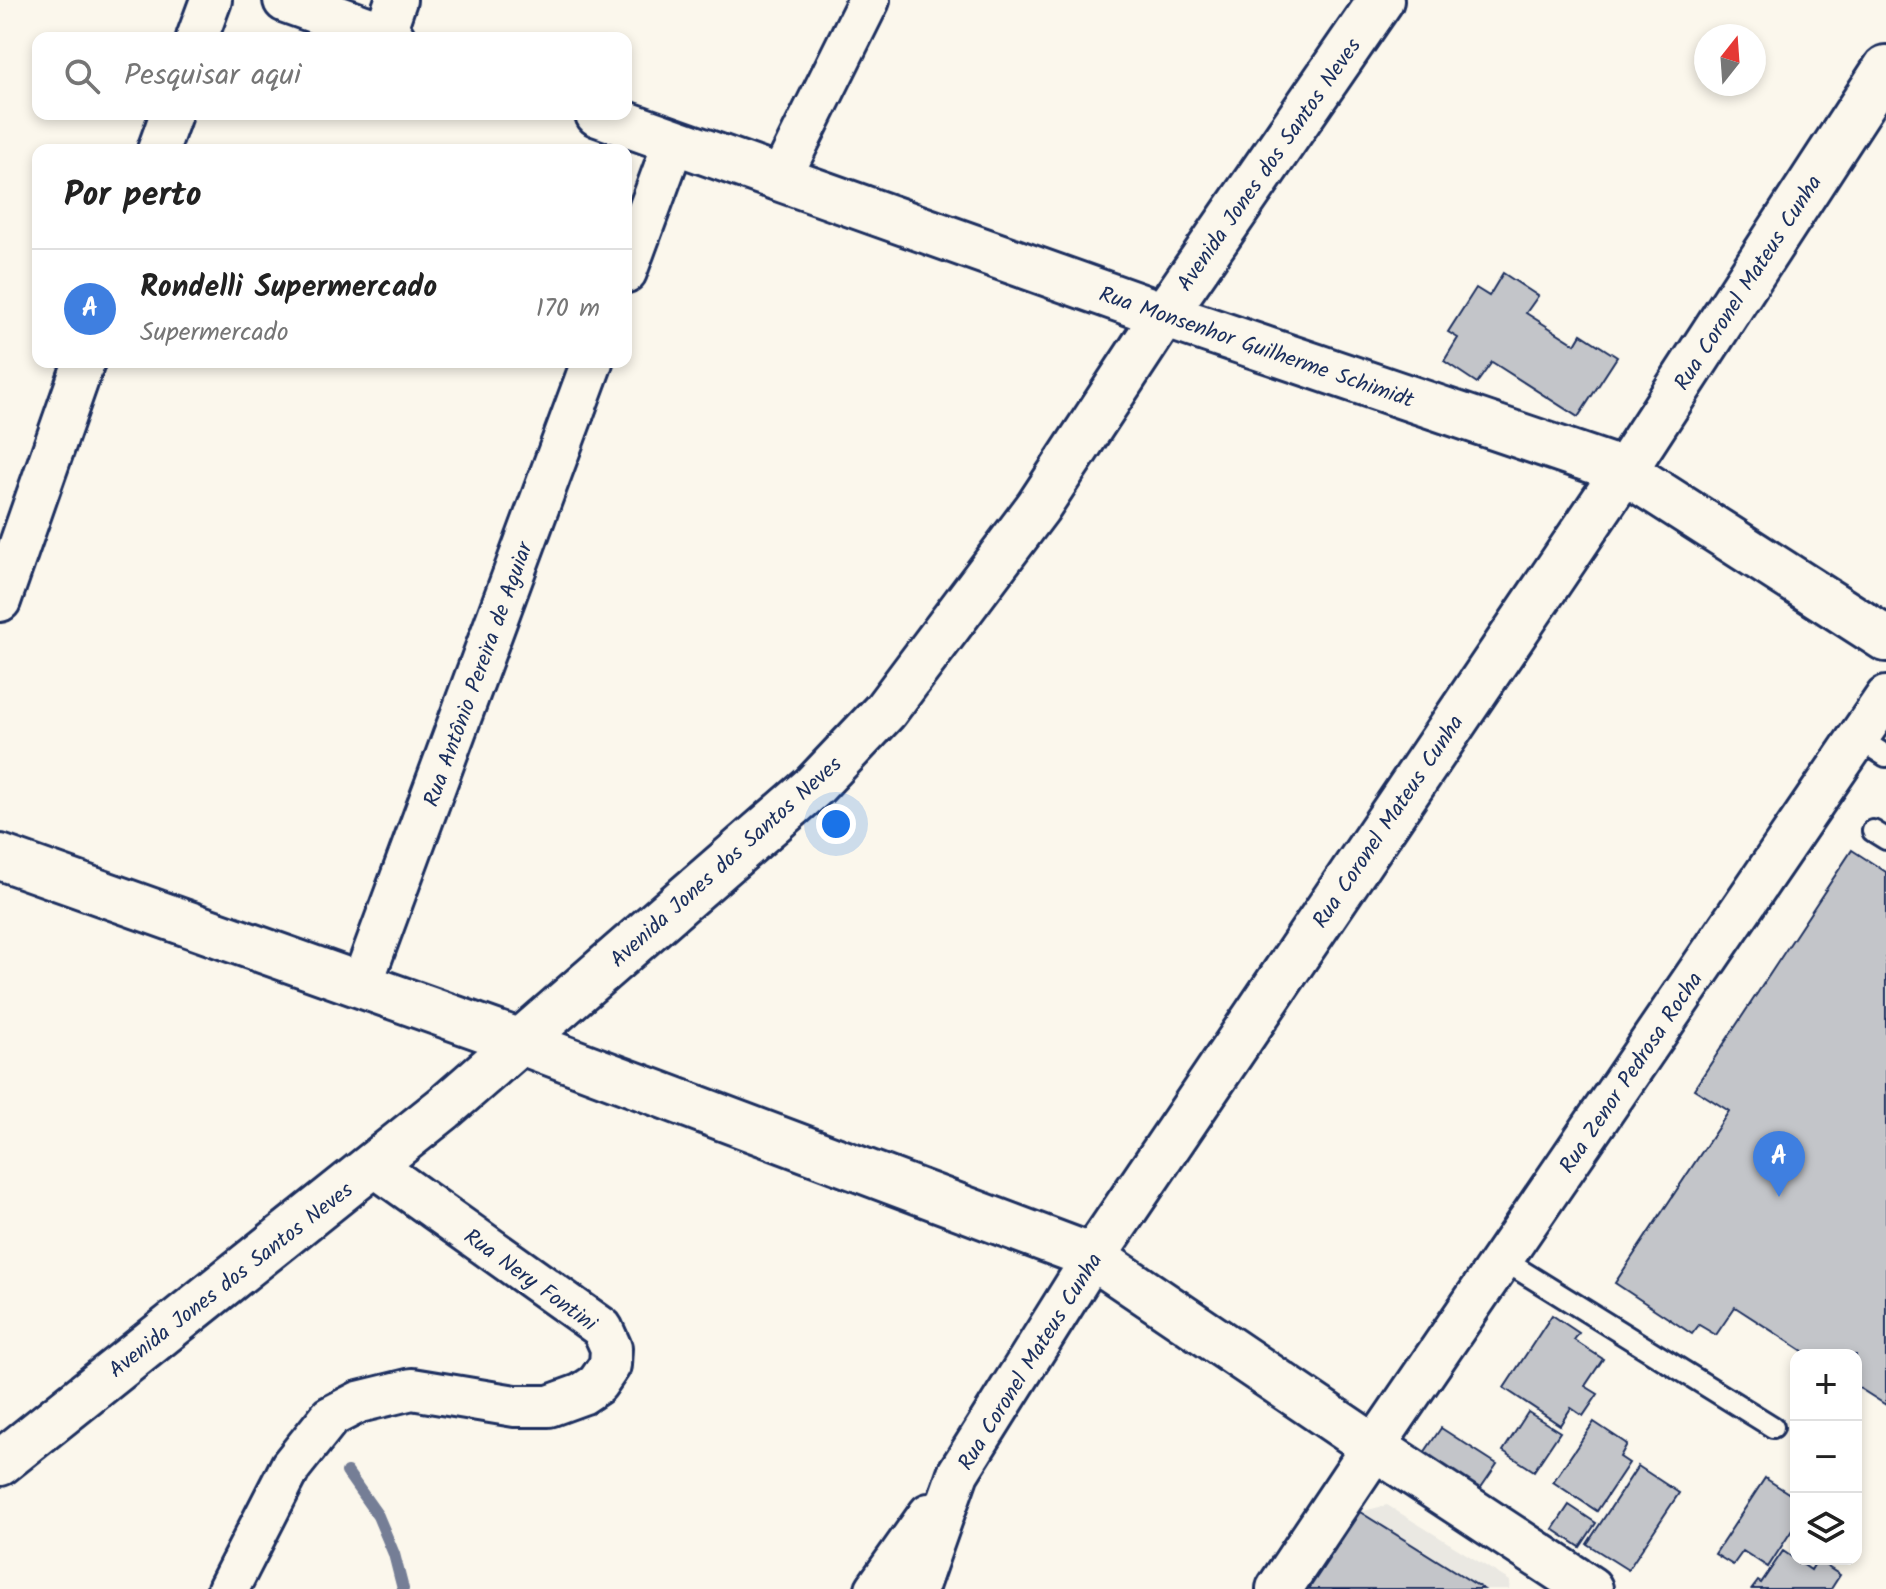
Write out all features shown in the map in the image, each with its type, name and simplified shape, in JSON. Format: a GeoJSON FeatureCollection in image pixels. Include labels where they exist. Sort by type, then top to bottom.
{"type":"FeatureCollection","features":[{"type":"Feature","properties":{"kind":"street"},"geometry":{"type":"LineString","coordinates":[[199,32],[211,0]]}},
{"type":"Feature","properties":{"kind":"street"},"geometry":{"type":"LineString","coordinates":[[286,0],[391,24]]}},
{"type":"Feature","properties":{"kind":"street"},"geometry":{"type":"LineString","coordinates":[[780,179],[869,0]]}},
{"type":"Feature","properties":{"kind":"street","name":"Avenida Jones dos Santos Neves"},"geometry":{"type":"LineString","coordinates":[[0,1463],[373,1165],[521,1042],[814,786],[885,711],[1038,507],[1164,315],[1381,0]]}},
{"type":"Feature","properties":{"kind":"street","name":"Rua Coronel Mateus Cunha"},"geometry":{"type":"LineString","coordinates":[[917,1589],[958,1473],[1093,1257],[1624,471],[1886,68]]}},
{"type":"Feature","properties":{"kind":"street"},"geometry":{"type":"LineString","coordinates":[[160,144],[169,120]]}},
{"type":"Feature","properties":{"kind":"street","name":"Rua Monsenhor Guilherme Schimidt"},"geometry":{"type":"LineString","coordinates":[[614,120],[1164,315],[1624,471],[1886,639]]}},
{"type":"Feature","properties":{"kind":"street"},"geometry":{"type":"LineString","coordinates":[[632,256],[674,142]]}},
{"type":"Feature","properties":{"kind":"street"},"geometry":{"type":"LineString","coordinates":[[0,601],[82,368]]}},
{"type":"Feature","properties":{"kind":"street","name":"Rua Antônio Pereira de Aguiar"},"geometry":{"type":"LineString","coordinates":[[361,986],[590,368]]}},
{"type":"Feature","properties":{"kind":"street","name":"Rua Zenor Pedrosa Rocha"},"geometry":{"type":"LineString","coordinates":[[1374,1447],[1502,1259],[1872,747],[1886,697]]}},
{"type":"Feature","properties":{"kind":"street"},"geometry":{"type":"LineString","coordinates":[[0,857],[521,1042],[1093,1257],[1565,1578]]}},
{"type":"Feature","properties":{"kind":"street","name":"Rua Nery Fontini"},"geometry":{"type":"LineString","coordinates":[[228,1589],[291,1466],[330,1417],[359,1402],[412,1389],[515,1406],[549,1406],[582,1394],[597,1384],[610,1365],[611,1348],[602,1328],[373,1165]]}},
{"type":"Feature","properties":{"kind":"street"},"geometry":{"type":"LineString","coordinates":[[1279,1589],[1374,1447]]}},
{"type":"Feature","properties":{"kind":"street"},"geometry":{"type":"LineString","coordinates":[[876,1589],[958,1473]]}},
{"type":"Feature","properties":{"kind":"lane"},"geometry":{"type":"LineString","coordinates":[[1502,1259],[1773,1427]]}},
{"type":"Feature","properties":{"kind":"shaded area"},"geometry":{"type":"Polygon","coordinates":[[[1387,1505],[1510,1581],[1509,1589],[1309,1589],[1360,1512],[1387,1505]]]}},
{"type":"Feature","properties":{"kind":"building"},"geometry":{"type":"Polygon","coordinates":[[[1503,273],[1538,296],[1526,313],[1575,344],[1581,334],[1617,357],[1578,417],[1492,362],[1477,383],[1444,361],[1458,338],[1448,332],[1476,288],[1489,296],[1503,273]]]}},
{"type":"Feature","properties":{"kind":"building"},"geometry":{"type":"Polygon","coordinates":[[[1852,850],[1886,872],[1886,1405],[1862,1390],[1862,1349],[1800,1349],[1735,1307],[1716,1335],[1699,1325],[1692,1334],[1615,1283],[1729,1111],[1694,1089],[1852,850]]]}},
{"type":"Feature","properties":{"kind":"building"},"geometry":{"type":"Polygon","coordinates":[[[1552,1315],[1579,1333],[1574,1340],[1603,1359],[1585,1386],[1598,1394],[1583,1416],[1571,1408],[1560,1425],[1504,1388],[1552,1315]]]}},
{"type":"Feature","properties":{"kind":"building"},"geometry":{"type":"Polygon","coordinates":[[[1528,1412],[1560,1432],[1534,1471],[1503,1451],[1528,1412]]]}},
{"type":"Feature","properties":{"kind":"building"},"geometry":{"type":"Polygon","coordinates":[[[1594,1422],[1627,1444],[1620,1457],[1629,1463],[1597,1511],[1553,1482],[1594,1422]]]}},
{"type":"Feature","properties":{"kind":"building"},"geometry":{"type":"Polygon","coordinates":[[[1441,1428],[1497,1464],[1480,1489],[1424,1453],[1441,1428]]]}},
{"type":"Feature","properties":{"kind":"building"},"geometry":{"type":"Polygon","coordinates":[[[1638,1466],[1679,1493],[1628,1570],[1587,1544],[1638,1466]]]}},
{"type":"Feature","properties":{"kind":"building"},"geometry":{"type":"Polygon","coordinates":[[[1765,1478],[1790,1494],[1790,1533],[1768,1567],[1743,1551],[1733,1565],[1715,1554],[1765,1478]]]}},
{"type":"Feature","properties":{"kind":"building"},"geometry":{"type":"Polygon","coordinates":[[[1569,1505],[1596,1523],[1580,1547],[1553,1529],[1569,1505]]]}},
{"type":"Feature","properties":{"kind":"building"},"geometry":{"type":"Polygon","coordinates":[[[1360,1512],[1483,1589],[1309,1589],[1360,1512]]]}},
{"type":"Feature","properties":{"kind":"building"},"geometry":{"type":"Polygon","coordinates":[[[1783,1551],[1790,1556],[1790,1565],[1804,1565],[1811,1570],[1814,1565],[1825,1565],[1840,1575],[1831,1589],[1752,1589],[1758,1581],[1761,1583],[1783,1551]]]}},
{"type":"Feature","properties":{"kind":"waterway"},"geometry":{"type":"LineString","coordinates":[[347,1472],[378,1516],[394,1554],[403,1589]]}},
{"type":"Feature","properties":{"kind":"place","name":"Rondelli Supermercado"},"geometry":{"type":"Point","coordinates":[1779,1197]}}]}
